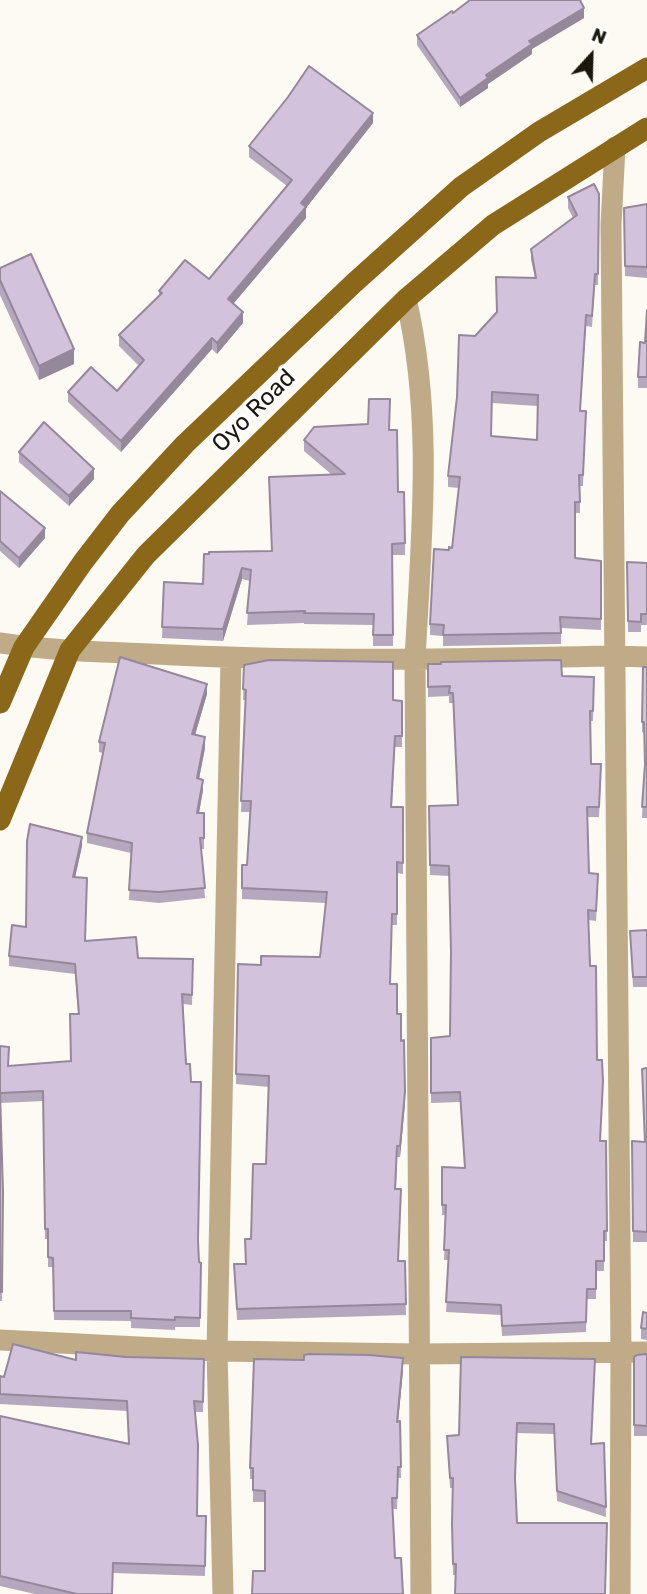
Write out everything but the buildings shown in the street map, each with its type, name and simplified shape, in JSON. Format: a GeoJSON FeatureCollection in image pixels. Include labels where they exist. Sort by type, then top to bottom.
{"type":"FeatureCollection","features":[{"type":"Feature","properties":{"kind":"main road","name":"Oyo Road"},"geometry":{"type":"LineString","coordinates":[[0,703],[24,647],[83,562],[120,514],[185,444],[344,292],[461,187],[539,132],[647,68]]}},
{"type":"Feature","properties":{"kind":"main road","name":"Oyo Road"},"geometry":{"type":"LineString","coordinates":[[0,820],[70,650],[146,555],[406,299],[493,225],[647,128]]}},
{"type":"Feature","properties":{"kind":"street"},"geometry":{"type":"LineString","coordinates":[[615,147],[611,225],[621,1352],[620,1594]]}},
{"type":"Feature","properties":{"kind":"street"},"geometry":{"type":"LineString","coordinates":[[406,299],[417,344],[421,390],[422,523],[415,660],[421,1594]]}},
{"type":"Feature","properties":{"kind":"street"},"geometry":{"type":"LineString","coordinates":[[0,643],[70,650],[232,658],[415,660],[647,657]]}},
{"type":"Feature","properties":{"kind":"street"},"geometry":{"type":"LineString","coordinates":[[223,1594],[217,1351],[232,658]]}},
{"type":"Feature","properties":{"kind":"street"},"geometry":{"type":"LineString","coordinates":[[0,1340],[217,1351],[418,1354],[647,1352]]}}]}
